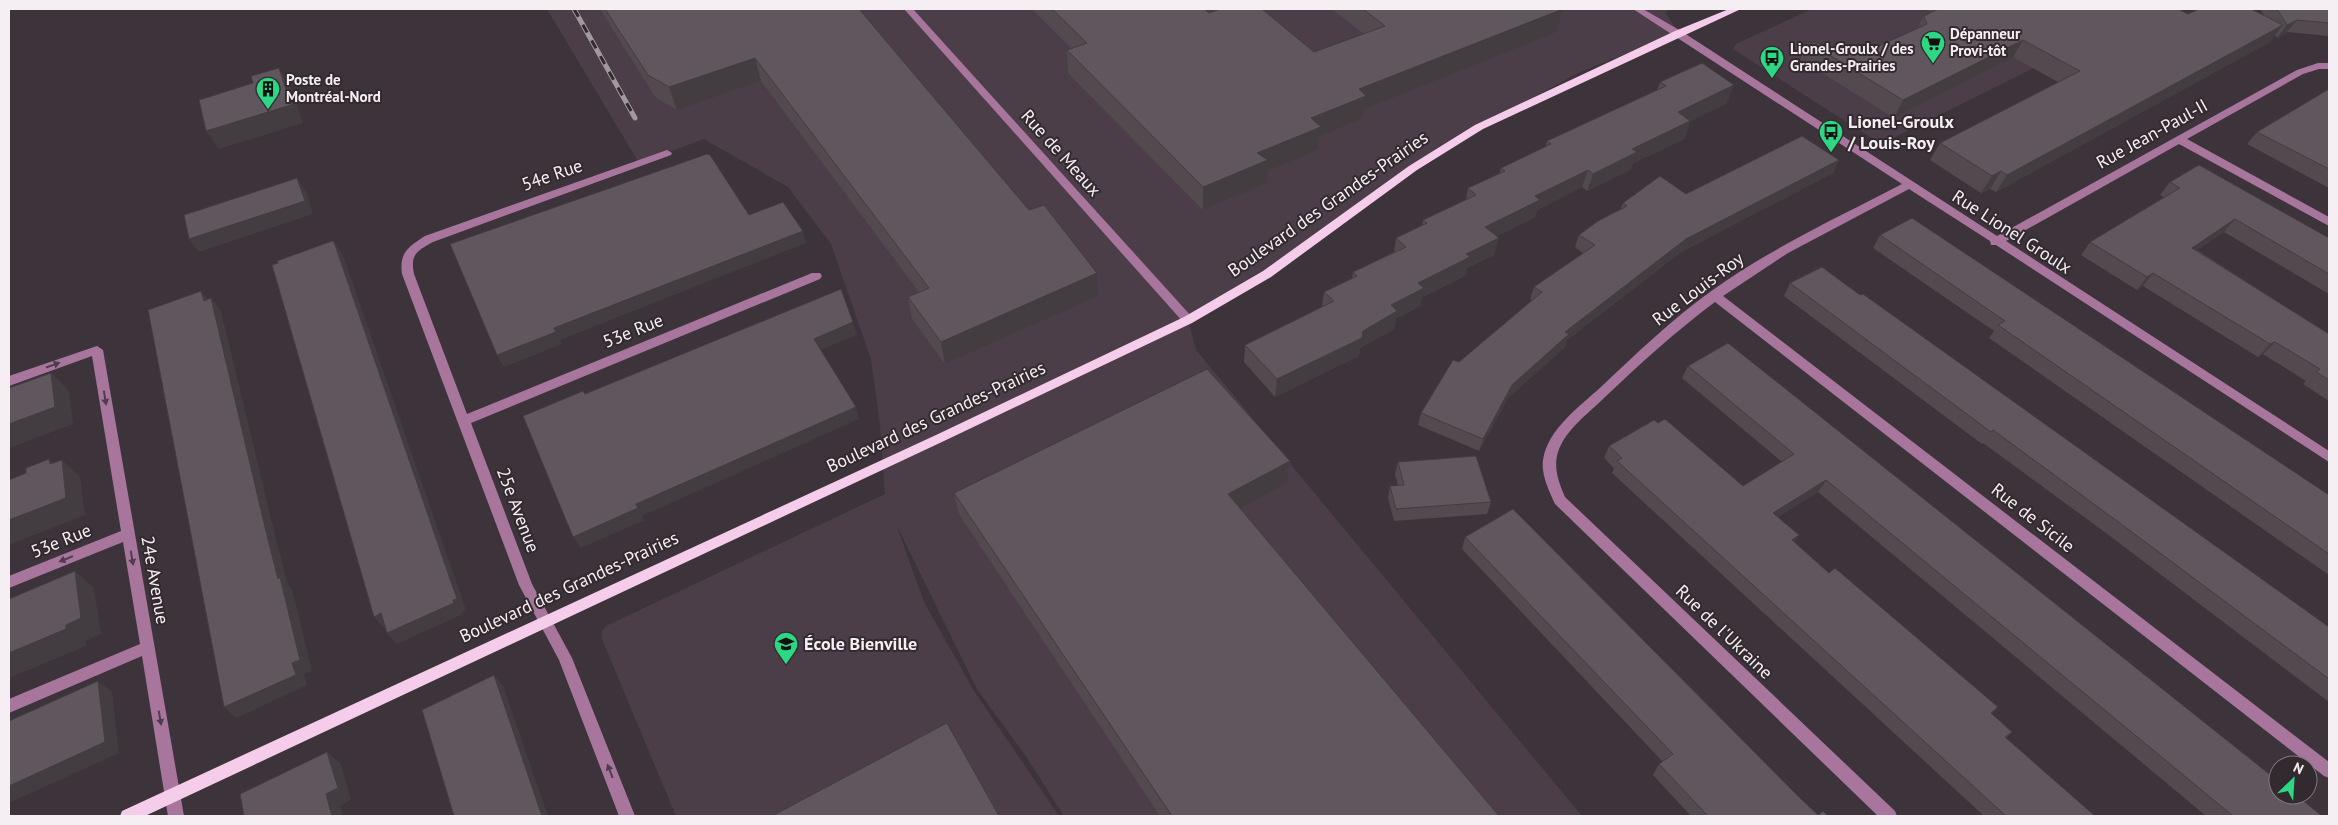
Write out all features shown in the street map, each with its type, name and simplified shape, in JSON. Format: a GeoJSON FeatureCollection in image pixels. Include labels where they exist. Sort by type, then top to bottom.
{"type":"FeatureCollection","features":[{"type":"Feature","properties":{"kind":"main road","name":"Boulevard des Grandes-Prairies"},"geometry":{"type":"LineString","coordinates":[[128,816],[940,438],[1188,320],[1267,274],[1413,168],[1479,127],[1678,33],[1736,9]]}},
{"type":"Feature","properties":{"kind":"street","name":"Rue de Meaux"},"geometry":{"type":"LineString","coordinates":[[908,9],[1188,320]]}},
{"type":"Feature","properties":{"kind":"street","name":"Rue Lionel Groulx"},"geometry":{"type":"LineString","coordinates":[[1637,9],[1678,33],[1995,242],[2329,457]]}},
{"type":"Feature","properties":{"kind":"street","name":"Rue Jean-Paul-II"},"geometry":{"type":"LineString","coordinates":[[1995,242],[2300,72],[2318,66],[2329,66]]}},
{"type":"Feature","properties":{"kind":"street"},"geometry":{"type":"LineString","coordinates":[[2180,140],[2329,222]]}},
{"type":"Feature","properties":{"kind":"street","name":"54e Rue"},"geometry":{"type":"LineString","coordinates":[[449,230],[667,153]]}},
{"type":"Feature","properties":{"kind":"street","name":"Rue Louis-Roy"},"geometry":{"type":"LineString","coordinates":[[1548,465],[1555,443],[1569,424],[1679,323],[1714,295],[1774,256],[1908,184]]}},
{"type":"Feature","properties":{"kind":"street","name":"25e Avenue"},"geometry":{"type":"LineString","coordinates":[[449,230],[413,250],[406,262],[408,274],[526,585],[566,658],[627,816]]}},
{"type":"Feature","properties":{"kind":"street","name":"53e Rue"},"geometry":{"type":"LineString","coordinates":[[464,421],[816,276]]}},
{"type":"Feature","properties":{"kind":"street","name":"Rue de Sicile"},"geometry":{"type":"LineString","coordinates":[[1714,295],[2329,772]]}},
{"type":"Feature","properties":{"kind":"street","name":"24e Avenue"},"geometry":{"type":"LineString","coordinates":[[9,381],[97,350],[176,816]]}},
{"type":"Feature","properties":{"kind":"street","name":"Rue de l'Ukraine"},"geometry":{"type":"LineString","coordinates":[[1548,465],[1550,481],[1560,500],[1889,816]]}},
{"type":"Feature","properties":{"kind":"street","name":"53e Rue"},"geometry":{"type":"LineString","coordinates":[[9,582],[128,534]]}},
{"type":"Feature","properties":{"kind":"street"},"geometry":{"type":"LineString","coordinates":[[9,706],[147,647]]}},
{"type":"Feature","properties":{"kind":"shaded area"},"geometry":{"type":"Polygon","coordinates":[[[547,9],[1672,9],[1665,12],[1678,33],[1580,72],[1479,127],[1188,320],[1196,350],[1582,816],[1064,816],[1027,758],[977,689],[896,524],[924,602],[974,691],[1059,816],[676,816],[602,639],[602,631],[606,626],[885,494],[880,424],[871,359],[831,244],[788,187],[704,139],[639,163],[547,9]]]}},
{"type":"Feature","properties":{"kind":"shaded area"},"geometry":{"type":"Polygon","coordinates":[[[1812,9],[2153,9],[1881,144],[1733,49],[1736,44],[1812,9]]]}},
{"type":"Feature","properties":{"kind":"building"},"geometry":{"type":"Polygon","coordinates":[[[605,9],[859,9],[1029,210],[1044,205],[1097,273],[941,342],[908,297],[929,288],[755,58],[669,87],[648,75],[605,9]]]}},
{"type":"Feature","properties":{"kind":"building"},"geometry":{"type":"Polygon","coordinates":[[[1052,9],[1204,9],[1209,13],[1220,9],[1262,9],[1314,52],[1385,26],[1363,9],[1563,9],[1359,89],[1366,96],[1311,118],[1321,127],[1257,153],[1268,160],[1203,187],[1067,50],[1087,43],[1052,9]]]}},
{"type":"Feature","properties":{"kind":"building"},"geometry":{"type":"Polygon","coordinates":[[[1938,9],[2178,9],[2188,14],[2199,9],[2251,9],[2283,25],[2007,175],[2001,171],[1992,176],[1940,143],[2080,71],[2023,40],[1903,100],[1808,42],[1870,50],[1927,24],[1924,16],[1938,9]]]}},
{"type":"Feature","properties":{"kind":"building"},"geometry":{"type":"Polygon","coordinates":[[[2277,9],[2329,9],[2329,23],[2297,20],[2287,25],[2277,9]]]}},
{"type":"Feature","properties":{"kind":"building"},"geometry":{"type":"Polygon","coordinates":[[[1702,63],[1734,85],[1678,112],[1690,121],[1632,149],[1637,152],[1593,174],[1588,170],[1535,196],[1540,200],[1485,227],[1499,238],[1466,254],[1470,257],[1418,283],[1424,288],[1391,305],[1397,311],[1363,331],[1362,338],[1277,379],[1245,345],[1334,301],[1324,292],[1357,276],[1353,272],[1406,247],[1396,238],[1427,223],[1423,220],[1476,195],[1468,188],[1505,171],[1501,168],[1551,144],[1547,141],[1666,86],[1660,82],[1702,63]]]}},
{"type":"Feature","properties":{"kind":"building"},"geometry":{"type":"Polygon","coordinates":[[[279,68],[291,105],[206,131],[199,100],[253,83],[251,76],[279,68]]]}},
{"type":"Feature","properties":{"kind":"building"},"geometry":{"type":"Polygon","coordinates":[[[2329,89],[2329,169],[2257,132],[2329,89]]]}},
{"type":"Feature","properties":{"kind":"building"},"geometry":{"type":"Polygon","coordinates":[[[1802,136],[1839,160],[1686,239],[1565,332],[1569,334],[1512,385],[1483,439],[1421,413],[1453,360],[1459,362],[1542,292],[1534,287],[1595,245],[1579,235],[1598,221],[1627,206],[1623,203],[1660,176],[1686,194],[1802,136]]]}},
{"type":"Feature","properties":{"kind":"building"},"geometry":{"type":"Polygon","coordinates":[[[707,154],[710,155],[749,215],[783,202],[803,231],[554,328],[556,332],[497,355],[450,244],[707,154]]]}},
{"type":"Feature","properties":{"kind":"building"},"geometry":{"type":"Polygon","coordinates":[[[2199,165],[2329,238],[2329,274],[2235,219],[2192,248],[2329,334],[2329,380],[2316,372],[2320,369],[2275,342],[2270,344],[2153,273],[2147,277],[2090,242],[2180,188],[2170,182],[2199,165]]]}},
{"type":"Feature","properties":{"kind":"building"},"geometry":{"type":"Polygon","coordinates":[[[297,178],[305,201],[189,239],[184,215],[297,178]]]}},
{"type":"Feature","properties":{"kind":"building"},"geometry":{"type":"Polygon","coordinates":[[[1912,218],[2329,495],[2329,554],[1998,325],[2005,321],[1880,235],[1912,218]]]}},
{"type":"Feature","properties":{"kind":"building"},"geometry":{"type":"Polygon","coordinates":[[[332,241],[334,242],[457,599],[453,600],[454,603],[387,633],[381,613],[374,617],[272,265],[278,263],[277,261],[332,241]]]}},
{"type":"Feature","properties":{"kind":"building"},"geometry":{"type":"Polygon","coordinates":[[[1822,267],[1860,295],[1863,294],[2329,627],[2329,679],[2117,521],[1993,430],[1991,432],[1790,283],[1822,267]]]}},
{"type":"Feature","properties":{"kind":"building"},"geometry":{"type":"Polygon","coordinates":[[[841,289],[853,322],[814,339],[856,407],[636,504],[638,508],[573,537],[523,416],[583,391],[585,394],[841,289]]]}},
{"type":"Feature","properties":{"kind":"building"},"geometry":{"type":"Polygon","coordinates":[[[201,291],[204,301],[211,298],[265,527],[278,579],[280,577],[300,660],[292,663],[296,675],[224,707],[148,310],[201,291]]]}},
{"type":"Feature","properties":{"kind":"building"},"geometry":{"type":"Polygon","coordinates":[[[1728,343],[2268,773],[2268,805],[2308,805],[2322,816],[2233,816],[1826,480],[1773,513],[1799,535],[1792,540],[1829,573],[1835,568],[1998,707],[1991,713],[2012,732],[2005,737],[2095,816],[2006,816],[1617,461],[1622,458],[1609,446],[1654,420],[1658,423],[1665,419],[1743,486],[1794,454],[1688,366],[1728,343]]]}},
{"type":"Feature","properties":{"kind":"building"},"geometry":{"type":"Polygon","coordinates":[[[1207,369],[1290,461],[1228,494],[1499,816],[1172,816],[954,493],[1207,369]]]}},
{"type":"Feature","properties":{"kind":"building"},"geometry":{"type":"Polygon","coordinates":[[[51,373],[55,407],[9,424],[9,388],[51,373]]]}},
{"type":"Feature","properties":{"kind":"building"},"geometry":{"type":"Polygon","coordinates":[[[1476,456],[1491,502],[1396,509],[1390,486],[1404,485],[1398,462],[1476,456]]]}},
{"type":"Feature","properties":{"kind":"building"},"geometry":{"type":"Polygon","coordinates":[[[49,459],[50,464],[62,460],[66,498],[9,520],[9,480],[26,473],[26,468],[49,459]]]}},
{"type":"Feature","properties":{"kind":"building"},"geometry":{"type":"Polygon","coordinates":[[[1513,509],[1800,798],[1818,815],[1823,811],[1828,816],[1708,816],[1659,764],[1673,754],[1465,537],[1513,509]]]}},
{"type":"Feature","properties":{"kind":"building"},"geometry":{"type":"Polygon","coordinates":[[[75,571],[81,618],[66,625],[66,629],[9,653],[9,599],[75,571]]]}},
{"type":"Feature","properties":{"kind":"building"},"geometry":{"type":"Polygon","coordinates":[[[494,675],[542,816],[454,816],[422,710],[494,675]]]}},
{"type":"Feature","properties":{"kind":"building"},"geometry":{"type":"Polygon","coordinates":[[[98,681],[105,742],[9,786],[9,721],[98,681]]]}},
{"type":"Feature","properties":{"kind":"building"},"geometry":{"type":"Polygon","coordinates":[[[947,723],[999,816],[772,816],[947,723]]]}},
{"type":"Feature","properties":{"kind":"building"},"geometry":{"type":"Polygon","coordinates":[[[327,752],[338,788],[326,794],[332,816],[244,816],[240,794],[327,752]]]}},
{"type":"Feature","properties":{"kind":"railway"},"geometry":{"type":"LineString","coordinates":[[574,9],[635,118]]}},
{"type":"Feature","properties":{"kind":"place","name":"Dépanneur Provi-tôt"},"geometry":{"type":"Point","coordinates":[1933,64]}},
{"type":"Feature","properties":{"kind":"place","name":"Lionel-Groulx / des Grandes-Prairies"},"geometry":{"type":"Point","coordinates":[1772,79]}},
{"type":"Feature","properties":{"kind":"place","name":"Poste de Montréal-Nord"},"geometry":{"type":"Point","coordinates":[268,110]}},
{"type":"Feature","properties":{"kind":"place","name":"Lionel-Groulx / Louis-Roy"},"geometry":{"type":"Point","coordinates":[1831,153]}},
{"type":"Feature","properties":{"kind":"place","name":"École Bienville"},"geometry":{"type":"Point","coordinates":[786,665]}}]}
